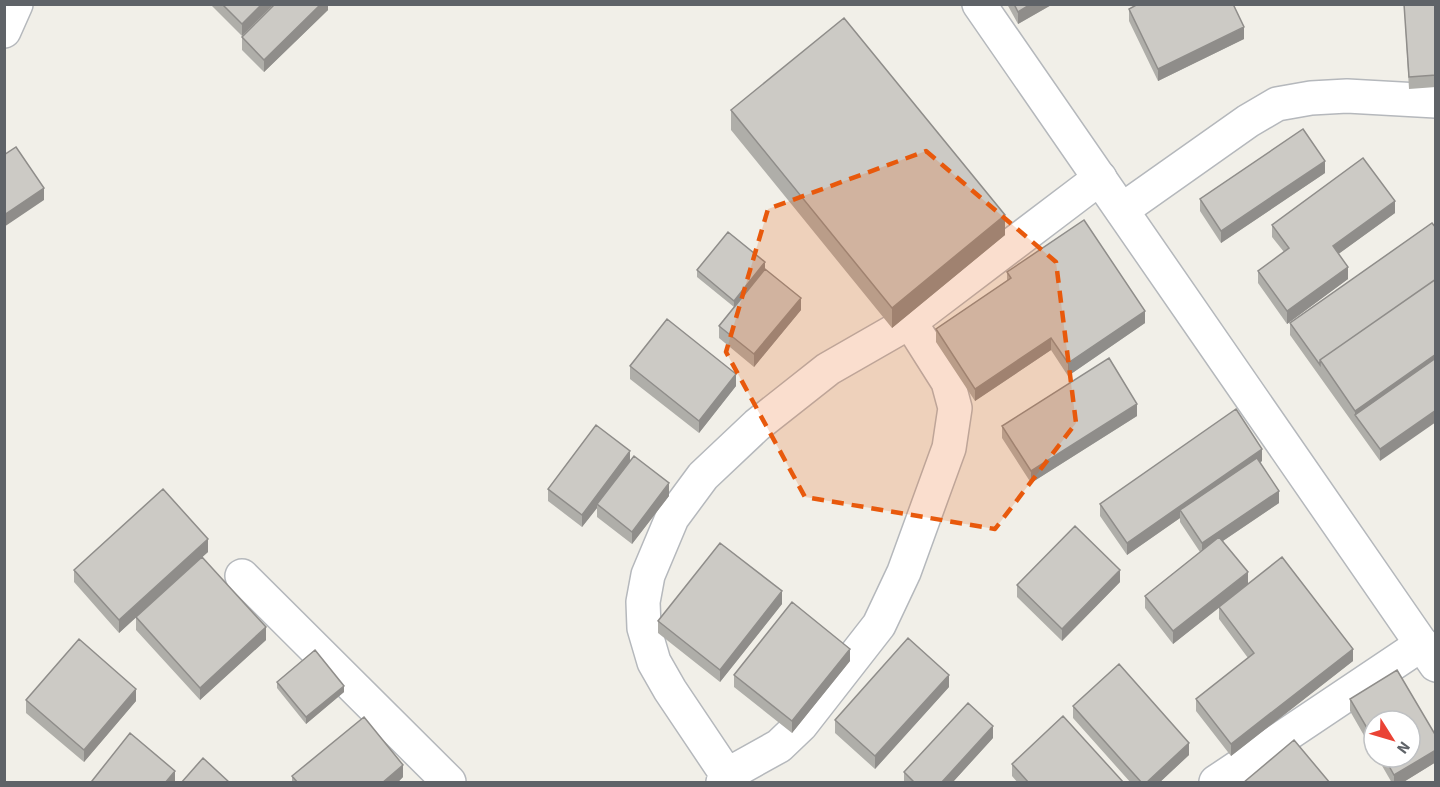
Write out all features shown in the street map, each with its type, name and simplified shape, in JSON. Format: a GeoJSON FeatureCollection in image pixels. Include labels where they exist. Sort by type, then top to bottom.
{"type":"FeatureCollection","features":[{"type":"Feature","properties":{"kind":"street"},"geometry":{"type":"LineString","coordinates":[[4,31],[16,4]]}},
{"type":"Feature","properties":{"kind":"street"},"geometry":{"type":"LineString","coordinates":[[979,4],[1429,654],[1216,783]]}},
{"type":"Feature","properties":{"kind":"street"},"geometry":{"type":"LineString","coordinates":[[1122,210],[1248,121],[1277,104],[1311,98],[1347,96],[1436,100]]}},
{"type":"Feature","properties":{"kind":"street"},"geometry":{"type":"LineString","coordinates":[[910,322],[948,382],[955,408],[949,448],[904,572],[879,625],[801,725],[778,746],[725,779],[669,690],[654,662],[644,628],[643,602],[648,575],[672,518],[704,476],[757,425],[828,369],[910,322],[1100,178]]}},
{"type":"Feature","properties":{"kind":"street"},"geometry":{"type":"LineString","coordinates":[[242,576],[449,783]]}},
{"type":"Feature","properties":{"kind":"highlighted area"},"geometry":{"type":"Polygon","coordinates":[[[926,151],[1056,262],[1076,423],[995,529],[805,497],[726,352],[768,209],[926,151]]]}},
{"type":"Feature","properties":{"kind":"building"},"geometry":{"type":"Polygon","coordinates":[[[222,4],[262,4],[242,24],[222,4]]]}},
{"type":"Feature","properties":{"kind":"building"},"geometry":{"type":"Polygon","coordinates":[[[275,4],[321,4],[264,60],[242,37],[275,4]]]}},
{"type":"Feature","properties":{"kind":"building"},"geometry":{"type":"Polygon","coordinates":[[[1014,4],[1031,4],[1018,12],[1014,4]]]}},
{"type":"Feature","properties":{"kind":"building"},"geometry":{"type":"Polygon","coordinates":[[[1138,4],[1233,4],[1244,27],[1158,69],[1129,9],[1138,4]]]}},
{"type":"Feature","properties":{"kind":"building"},"geometry":{"type":"Polygon","coordinates":[[[1404,4],[1436,4],[1436,75],[1409,77],[1404,4]]]}},
{"type":"Feature","properties":{"kind":"building"},"geometry":{"type":"Polygon","coordinates":[[[844,18],[1005,215],[892,308],[731,110],[844,18]]]}},
{"type":"Feature","properties":{"kind":"building"},"geometry":{"type":"Polygon","coordinates":[[[1303,129],[1325,161],[1221,231],[1200,199],[1303,129]]]}},
{"type":"Feature","properties":{"kind":"building"},"geometry":{"type":"Polygon","coordinates":[[[16,147],[44,188],[4,215],[4,155],[16,147]]]}},
{"type":"Feature","properties":{"kind":"building"},"geometry":{"type":"Polygon","coordinates":[[[1363,158],[1395,201],[1333,246],[1348,267],[1287,311],[1258,271],[1289,248],[1272,225],[1363,158]]]}},
{"type":"Feature","properties":{"kind":"building"},"geometry":{"type":"Polygon","coordinates":[[[1084,220],[1145,311],[1068,363],[1051,338],[975,389],[936,329],[1011,278],[1007,272],[1084,220]]]}},
{"type":"Feature","properties":{"kind":"building"},"geometry":{"type":"Polygon","coordinates":[[[1432,223],[1436,228],[1436,279],[1320,360],[1320,365],[1290,323],[1432,223]]]}},
{"type":"Feature","properties":{"kind":"building"},"geometry":{"type":"Polygon","coordinates":[[[728,232],[765,262],[734,301],[697,270],[728,232]]]}},
{"type":"Feature","properties":{"kind":"building"},"geometry":{"type":"Polygon","coordinates":[[[765,269],[801,298],[754,354],[719,326],[765,269]]]}},
{"type":"Feature","properties":{"kind":"building"},"geometry":{"type":"Polygon","coordinates":[[[1436,279],[1436,354],[1355,411],[1320,360],[1436,279]]]}},
{"type":"Feature","properties":{"kind":"building"},"geometry":{"type":"Polygon","coordinates":[[[667,319],[736,374],[699,421],[630,366],[667,319]]]}},
{"type":"Feature","properties":{"kind":"building"},"geometry":{"type":"Polygon","coordinates":[[[1109,358],[1137,404],[1031,471],[1002,426],[1109,358]]]}},
{"type":"Feature","properties":{"kind":"building"},"geometry":{"type":"Polygon","coordinates":[[[1436,358],[1436,410],[1380,449],[1355,415],[1436,358]]]}},
{"type":"Feature","properties":{"kind":"building"},"geometry":{"type":"Polygon","coordinates":[[[1236,409],[1262,449],[1127,543],[1100,504],[1236,409]]]}},
{"type":"Feature","properties":{"kind":"building"},"geometry":{"type":"Polygon","coordinates":[[[596,425],[630,451],[582,515],[548,489],[596,425]]]}},
{"type":"Feature","properties":{"kind":"building"},"geometry":{"type":"Polygon","coordinates":[[[634,456],[669,483],[632,532],[597,504],[634,456]]]}},
{"type":"Feature","properties":{"kind":"building"},"geometry":{"type":"Polygon","coordinates":[[[1257,458],[1279,491],[1202,543],[1180,510],[1257,458]]]}},
{"type":"Feature","properties":{"kind":"building"},"geometry":{"type":"Polygon","coordinates":[[[163,489],[208,539],[119,620],[74,570],[163,489]]]}},
{"type":"Feature","properties":{"kind":"building"},"geometry":{"type":"Polygon","coordinates":[[[1075,526],[1120,570],[1062,629],[1017,585],[1075,526]]]}},
{"type":"Feature","properties":{"kind":"building"},"geometry":{"type":"Polygon","coordinates":[[[1219,537],[1248,572],[1173,631],[1145,596],[1219,537]]]}},
{"type":"Feature","properties":{"kind":"building"},"geometry":{"type":"Polygon","coordinates":[[[720,543],[782,591],[720,670],[658,621],[720,543]]]}},
{"type":"Feature","properties":{"kind":"building"},"geometry":{"type":"Polygon","coordinates":[[[202,557],[266,627],[200,688],[136,617],[202,557]]]}},
{"type":"Feature","properties":{"kind":"building"},"geometry":{"type":"Polygon","coordinates":[[[1282,557],[1353,649],[1231,744],[1196,699],[1254,653],[1219,607],[1282,557]]]}},
{"type":"Feature","properties":{"kind":"building"},"geometry":{"type":"Polygon","coordinates":[[[792,602],[850,649],[792,721],[734,675],[792,602]]]}},
{"type":"Feature","properties":{"kind":"building"},"geometry":{"type":"Polygon","coordinates":[[[908,638],[949,675],[875,756],[835,720],[908,638]]]}},
{"type":"Feature","properties":{"kind":"building"},"geometry":{"type":"Polygon","coordinates":[[[79,639],[136,689],[84,750],[26,700],[79,639]]]}},
{"type":"Feature","properties":{"kind":"building"},"geometry":{"type":"Polygon","coordinates":[[[315,650],[344,686],[306,717],[277,682],[315,650]]]}},
{"type":"Feature","properties":{"kind":"building"},"geometry":{"type":"Polygon","coordinates":[[[1119,664],[1189,743],[1146,783],[1142,783],[1073,706],[1119,664]]]}},
{"type":"Feature","properties":{"kind":"building"},"geometry":{"type":"Polygon","coordinates":[[[1397,670],[1420,709],[1362,709],[1362,720],[1350,699],[1397,670]]]}},
{"type":"Feature","properties":{"kind":"building"},"geometry":{"type":"Polygon","coordinates":[[[968,703],[993,726],[941,783],[915,783],[904,772],[968,703]]]}},
{"type":"Feature","properties":{"kind":"building"},"geometry":{"type":"Polygon","coordinates":[[[1422,712],[1436,736],[1436,750],[1422,758],[1422,712]]]}},
{"type":"Feature","properties":{"kind":"building"},"geometry":{"type":"Polygon","coordinates":[[[1063,716],[1124,783],[1029,783],[1012,764],[1063,716]]]}},
{"type":"Feature","properties":{"kind":"building"},"geometry":{"type":"Polygon","coordinates":[[[364,717],[403,765],[382,783],[298,783],[292,776],[364,717]]]}},
{"type":"Feature","properties":{"kind":"building"},"geometry":{"type":"Polygon","coordinates":[[[130,733],[175,771],[165,783],[94,783],[92,781],[130,733]]]}},
{"type":"Feature","properties":{"kind":"building"},"geometry":{"type":"Polygon","coordinates":[[[1294,740],[1330,783],[1243,783],[1294,740]]]}},
{"type":"Feature","properties":{"kind":"building"},"geometry":{"type":"Polygon","coordinates":[[[203,758],[230,783],[181,783],[203,758]]]}},
{"type":"Feature","properties":{"kind":"building"},"geometry":{"type":"Polygon","coordinates":[[[1391,769],[1404,769],[1394,775],[1391,769]]]}}]}
